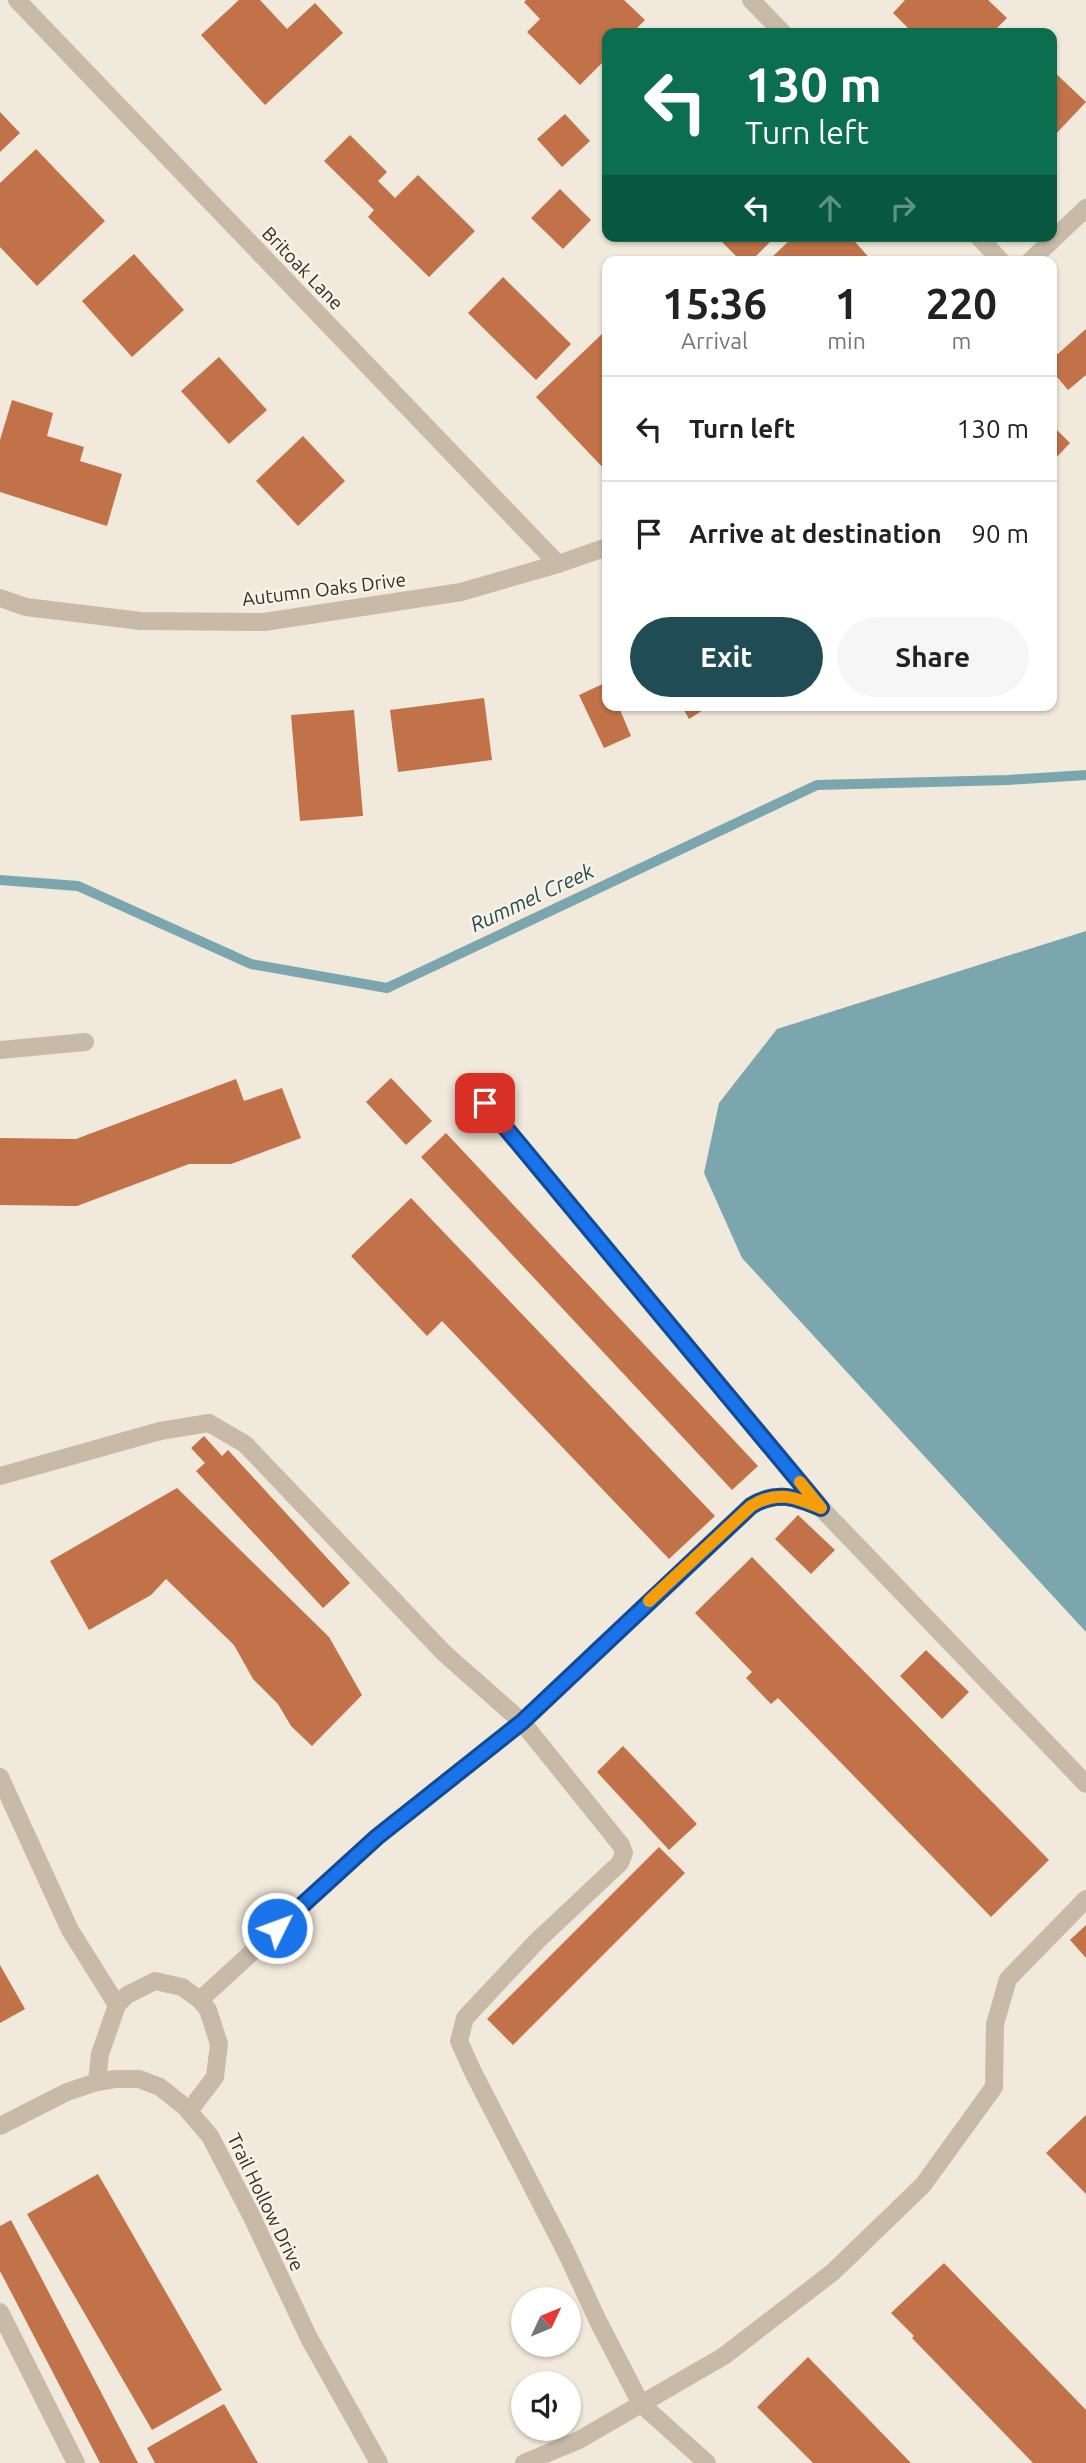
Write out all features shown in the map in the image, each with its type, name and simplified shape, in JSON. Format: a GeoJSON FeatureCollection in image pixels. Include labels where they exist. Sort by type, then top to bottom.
{"type":"FeatureCollection","features":[{"type":"Feature","properties":{"kind":"street","name":"Britoak Lane"},"geometry":{"type":"LineString","coordinates":[[17,0],[558,564]]}},
{"type":"Feature","properties":{"kind":"street"},"geometry":{"type":"LineString","coordinates":[[751,0],[778,28]]}},
{"type":"Feature","properties":{"kind":"street"},"geometry":{"type":"LineString","coordinates":[[1057,235],[1086,208]]}},
{"type":"Feature","properties":{"kind":"street"},"geometry":{"type":"LineString","coordinates":[[984,242],[996,256]]}},
{"type":"Feature","properties":{"kind":"street"},"geometry":{"type":"LineString","coordinates":[[1035,256],[1050,242]]}},
{"type":"Feature","properties":{"kind":"street","name":"Autumn Oaks Drive"},"geometry":{"type":"LineString","coordinates":[[0,598],[26,607],[141,621],[264,622],[461,592],[602,549]]}},
{"type":"Feature","properties":{"kind":"street"},"geometry":{"type":"LineString","coordinates":[[0,1050],[85,1042]]}},
{"type":"Feature","properties":{"kind":"street"},"geometry":{"type":"LineString","coordinates":[[485,1103],[821,1508],[1086,1784]]}},
{"type":"Feature","properties":{"kind":"street"},"geometry":{"type":"LineString","coordinates":[[0,1476],[160,1431],[209,1423],[217,1426],[245,1444],[444,1653],[522,1722],[621,1845],[624,1853],[620,1863],[537,1941],[465,2018],[460,2041],[473,2072],[641,2404],[707,2463]]}},
{"type":"Feature","properties":{"kind":"street"},"geometry":{"type":"LineString","coordinates":[[200,2000],[377,1837],[522,1722],[751,1506],[765,1497],[797,1497],[821,1508]]}},
{"type":"Feature","properties":{"kind":"street"},"geometry":{"type":"LineString","coordinates":[[0,1777],[71,1930],[117,2005]]}},
{"type":"Feature","properties":{"kind":"street"},"geometry":{"type":"LineString","coordinates":[[524,2463],[579,2440],[724,2356],[833,2272],[923,2185],[994,2087],[995,2024],[1008,1979],[1086,1899]]}},
{"type":"Feature","properties":{"kind":"street"},"geometry":{"type":"LineString","coordinates":[[97,2082],[100,2054],[117,2005],[127,1995],[155,1981],[182,1987],[200,2000],[208,2010],[219,2044],[215,2077],[189,2112]]}},
{"type":"Feature","properties":{"kind":"street","name":"Trail Hollow Drive"},"geometry":{"type":"LineString","coordinates":[[0,2126],[67,2092],[97,2082],[139,2079],[160,2087],[189,2112],[210,2136],[251,2215],[309,2339],[379,2463]]}},
{"type":"Feature","properties":{"kind":"street"},"geometry":{"type":"LineString","coordinates":[[0,2312],[76,2463]]}},
{"type":"Feature","properties":{"kind":"water"},"geometry":{"type":"Polygon","coordinates":[[[1086,931],[1086,1632],[742,1258],[704,1173],[719,1103],[777,1029],[1086,931]]]}},
{"type":"Feature","properties":{"kind":"building"},"geometry":{"type":"Polygon","coordinates":[[[239,0],[260,0],[287,29],[315,3],[343,33],[265,105],[201,35],[239,0]]]}},
{"type":"Feature","properties":{"kind":"building"},"geometry":{"type":"Polygon","coordinates":[[[624,0],[645,20],[637,28],[602,28],[602,63],[580,85],[527,32],[540,19],[524,2],[624,0]]]}},
{"type":"Feature","properties":{"kind":"building"},"geometry":{"type":"Polygon","coordinates":[[[905,0],[988,0],[1007,18],[997,28],[908,28],[893,13],[905,0]]]}},
{"type":"Feature","properties":{"kind":"building"},"geometry":{"type":"Polygon","coordinates":[[[1057,75],[1086,102],[1057,133],[1057,75]]]}},
{"type":"Feature","properties":{"kind":"building"},"geometry":{"type":"Polygon","coordinates":[[[0,112],[20,133],[0,152],[0,112]]]}},
{"type":"Feature","properties":{"kind":"building"},"geometry":{"type":"Polygon","coordinates":[[[565,114],[590,141],[562,167],[537,139],[565,114]]]}},
{"type":"Feature","properties":{"kind":"building"},"geometry":{"type":"Polygon","coordinates":[[[350,135],[387,172],[378,181],[395,198],[418,175],[475,231],[429,277],[368,217],[374,210],[324,161],[350,135]]]}},
{"type":"Feature","properties":{"kind":"building"},"geometry":{"type":"Polygon","coordinates":[[[36,149],[105,221],[37,286],[0,247],[0,183],[36,149]]]}},
{"type":"Feature","properties":{"kind":"building"},"geometry":{"type":"Polygon","coordinates":[[[560,189],[591,220],[563,249],[531,218],[560,189]]]}},
{"type":"Feature","properties":{"kind":"building"},"geometry":{"type":"Polygon","coordinates":[[[722,242],[770,242],[756,256],[736,256],[722,242]]]}},
{"type":"Feature","properties":{"kind":"building"},"geometry":{"type":"Polygon","coordinates":[[[788,242],[855,242],[868,256],[773,256],[788,242]]]}},
{"type":"Feature","properties":{"kind":"building"},"geometry":{"type":"Polygon","coordinates":[[[134,254],[184,310],[132,357],[82,301],[134,254]]]}},
{"type":"Feature","properties":{"kind":"building"},"geometry":{"type":"Polygon","coordinates":[[[503,277],[571,344],[536,380],[468,313],[503,277]]]}},
{"type":"Feature","properties":{"kind":"building"},"geometry":{"type":"Polygon","coordinates":[[[1086,329],[1086,375],[1068,390],[1057,377],[1057,355],[1086,329]]]}},
{"type":"Feature","properties":{"kind":"building"},"geometry":{"type":"Polygon","coordinates":[[[602,334],[602,467],[536,397],[602,334]]]}},
{"type":"Feature","properties":{"kind":"building"},"geometry":{"type":"Polygon","coordinates":[[[219,357],[267,410],[229,444],[181,391],[219,357]]]}},
{"type":"Feature","properties":{"kind":"building"},"geometry":{"type":"Polygon","coordinates":[[[12,400],[53,413],[47,436],[84,447],[80,461],[122,474],[107,526],[0,492],[0,440],[12,400]]]}},
{"type":"Feature","properties":{"kind":"building"},"geometry":{"type":"Polygon","coordinates":[[[1057,430],[1070,443],[1057,457],[1057,430]]]}},
{"type":"Feature","properties":{"kind":"building"},"geometry":{"type":"Polygon","coordinates":[[[303,436],[345,481],[298,526],[256,481],[303,436]]]}},
{"type":"Feature","properties":{"kind":"building"},"geometry":{"type":"Polygon","coordinates":[[[602,684],[602,711],[621,711],[631,736],[604,748],[579,695],[602,684]]]}},
{"type":"Feature","properties":{"kind":"building"},"geometry":{"type":"Polygon","coordinates":[[[484,698],[492,760],[398,772],[390,710],[484,698]]]}},
{"type":"Feature","properties":{"kind":"building"},"geometry":{"type":"Polygon","coordinates":[[[354,710],[363,816],[300,821],[291,715],[354,710]]]}},
{"type":"Feature","properties":{"kind":"building"},"geometry":{"type":"Polygon","coordinates":[[[684,711],[702,711],[689,719],[684,711]]]}},
{"type":"Feature","properties":{"kind":"building"},"geometry":{"type":"Polygon","coordinates":[[[391,1078],[432,1121],[406,1145],[366,1102],[391,1078]]]}},
{"type":"Feature","properties":{"kind":"building"},"geometry":{"type":"Polygon","coordinates":[[[236,1079],[244,1101],[282,1088],[301,1138],[231,1164],[189,1164],[77,1206],[0,1205],[0,1138],[76,1139],[236,1079]]]}},
{"type":"Feature","properties":{"kind":"building"},"geometry":{"type":"Polygon","coordinates":[[[446,1133],[758,1466],[732,1490],[421,1157],[446,1133]]]}},
{"type":"Feature","properties":{"kind":"building"},"geometry":{"type":"Polygon","coordinates":[[[411,1198],[715,1516],[669,1559],[442,1321],[427,1336],[351,1256],[411,1198]]]}},
{"type":"Feature","properties":{"kind":"building"},"geometry":{"type":"Polygon","coordinates":[[[204,1436],[222,1456],[228,1450],[350,1583],[323,1608],[196,1471],[205,1463],[191,1448],[204,1436]]]}},
{"type":"Feature","properties":{"kind":"building"},"geometry":{"type":"Polygon","coordinates":[[[177,1488],[329,1637],[362,1695],[312,1746],[291,1726],[278,1704],[253,1679],[234,1645],[166,1579],[151,1595],[89,1630],[50,1561],[177,1488]]]}},
{"type":"Feature","properties":{"kind":"building"},"geometry":{"type":"Polygon","coordinates":[[[798,1515],[835,1550],[811,1574],[775,1539],[798,1515]]]}},
{"type":"Feature","properties":{"kind":"building"},"geometry":{"type":"Polygon","coordinates":[[[752,1557],[1049,1860],[991,1917],[778,1698],[771,1704],[746,1678],[752,1672],[695,1613],[752,1557]]]}},
{"type":"Feature","properties":{"kind":"building"},"geometry":{"type":"Polygon","coordinates":[[[926,1650],[969,1692],[942,1719],[900,1676],[926,1650]]]}},
{"type":"Feature","properties":{"kind":"building"},"geometry":{"type":"Polygon","coordinates":[[[623,1746],[697,1824],[669,1850],[597,1772],[623,1746]]]}},
{"type":"Feature","properties":{"kind":"building"},"geometry":{"type":"Polygon","coordinates":[[[659,1847],[685,1873],[513,2045],[487,2019],[659,1847]]]}},
{"type":"Feature","properties":{"kind":"building"},"geometry":{"type":"Polygon","coordinates":[[[1086,1925],[1086,1958],[1070,1940],[1086,1925]]]}},
{"type":"Feature","properties":{"kind":"building"},"geometry":{"type":"Polygon","coordinates":[[[0,1965],[25,2009],[0,2023],[0,1965]]]}},
{"type":"Feature","properties":{"kind":"building"},"geometry":{"type":"Polygon","coordinates":[[[1086,2115],[1086,2194],[1046,2153],[1086,2115]]]}},
{"type":"Feature","properties":{"kind":"building"},"geometry":{"type":"Polygon","coordinates":[[[98,2174],[222,2390],[152,2430],[27,2214],[98,2174]]]}},
{"type":"Feature","properties":{"kind":"building"},"geometry":{"type":"Polygon","coordinates":[[[11,2220],[138,2463],[100,2463],[0,2271],[0,2226],[11,2220]]]}},
{"type":"Feature","properties":{"kind":"building"},"geometry":{"type":"Polygon","coordinates":[[[944,2263],[1086,2410],[1086,2463],[1033,2463],[891,2313],[944,2263]]]}},
{"type":"Feature","properties":{"kind":"building"},"geometry":{"type":"Polygon","coordinates":[[[808,2357],[911,2463],[813,2463],[757,2407],[808,2357]]]}},
{"type":"Feature","properties":{"kind":"building"},"geometry":{"type":"Polygon","coordinates":[[[224,2404],[258,2463],[155,2463],[147,2448],[224,2404]]]}},
{"type":"Feature","properties":{"kind":"waterway","name":"Rummel Creek"},"geometry":{"type":"LineString","coordinates":[[0,880],[78,886],[251,964],[387,988],[817,785],[1086,775]]}},
{"type":"Feature","properties":{"kind":"slow traffic"},"geometry":{"type":"LineString","coordinates":[[649,1601],[751,1506],[765,1497],[797,1497],[821,1508],[800,1482]]}},
{"type":"Feature","properties":{"kind":"route"},"geometry":{"type":"LineString","coordinates":[[277,1928],[377,1837],[522,1722],[751,1506],[765,1497],[797,1497],[821,1508],[485,1103]]}}]}
